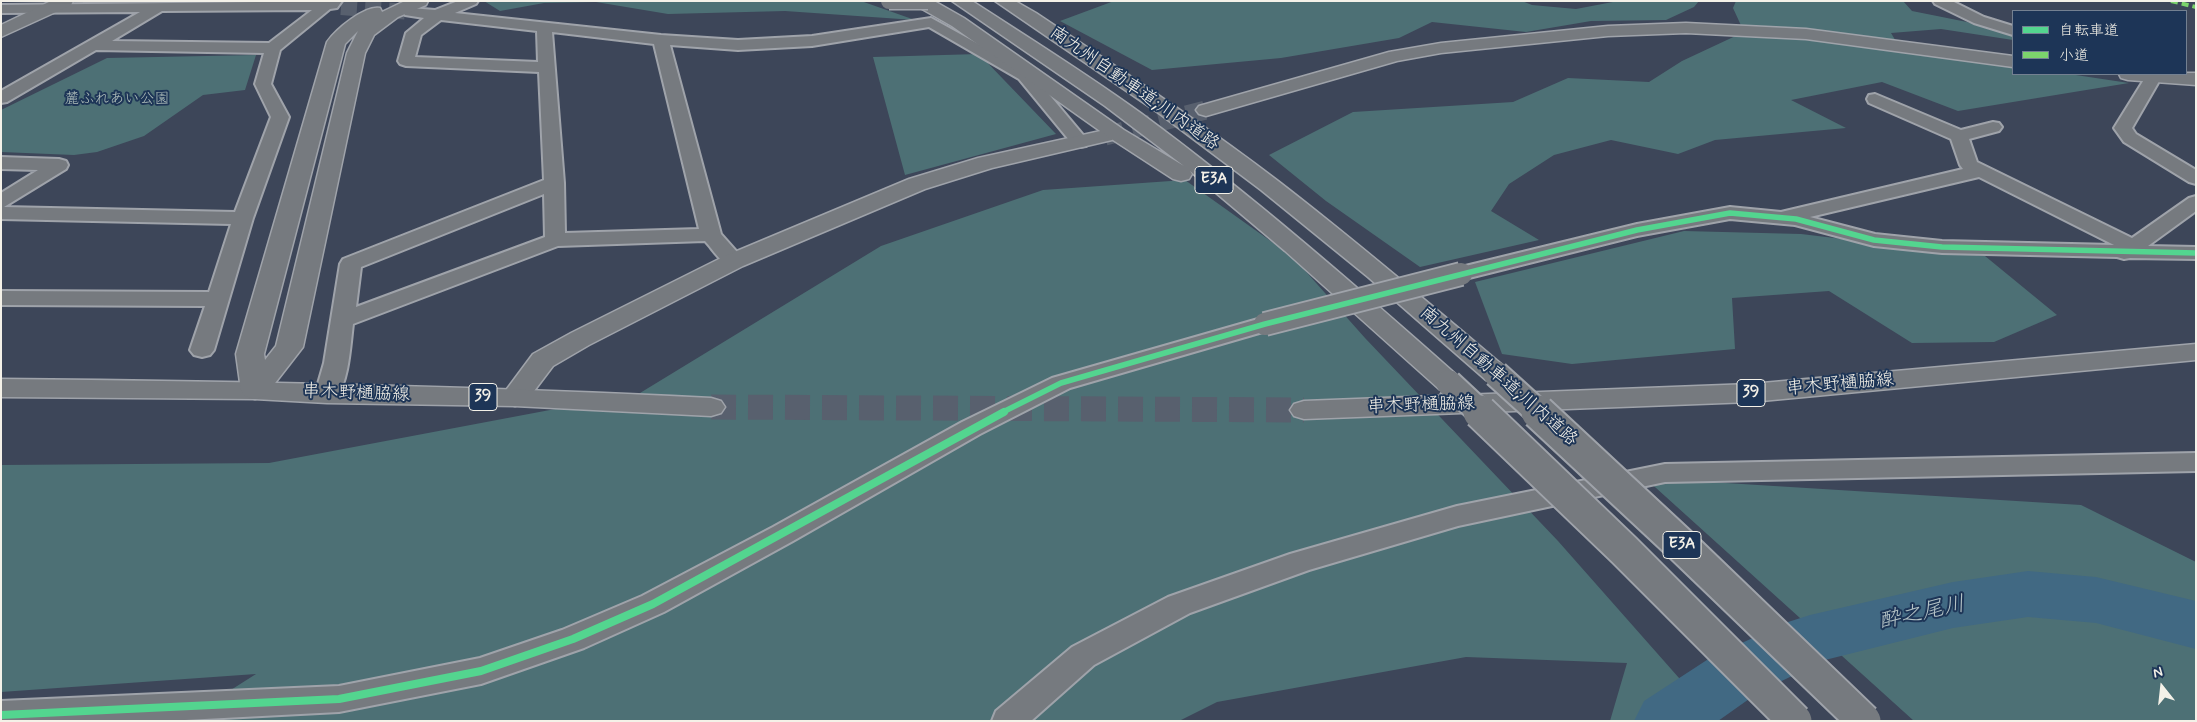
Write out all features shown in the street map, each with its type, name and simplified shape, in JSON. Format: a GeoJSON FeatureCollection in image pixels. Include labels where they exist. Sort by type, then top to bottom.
{"type":"FeatureCollection","features":[{"type":"Feature","properties":{"kind":"main road"},"geometry":{"type":"LineString","coordinates":[[921,1],[958,22],[1117,134],[1288,241]]}},
{"type":"Feature","properties":{"kind":"main road","name":"南九州自動車道;川内道路"},"geometry":{"type":"LineString","coordinates":[[960,1],[1075,76],[1134,118],[1288,241],[1449,383],[1540,467],[1673,597],[1795,721]]}},
{"type":"Feature","properties":{"kind":"main road","name":"南九州自動車道;川内道路"},"geometry":{"type":"LineString","coordinates":[[1003,1],[1030,17],[1166,110],[1269,185],[1363,260],[1496,374],[1587,456],[1727,587],[1864,721]]}},
{"type":"Feature","properties":{"kind":"main road"},"geometry":{"type":"LineString","coordinates":[[1,32],[58,4]]}},
{"type":"Feature","properties":{"kind":"main road"},"geometry":{"type":"LineString","coordinates":[[255,390],[288,347],[356,53],[366,32],[409,5]]}},
{"type":"Feature","properties":{"kind":"main road"},"geometry":{"type":"LineString","coordinates":[[255,390],[250,354],[336,42],[352,27],[375,11],[409,5]]}},
{"type":"Feature","properties":{"kind":"main road"},"geometry":{"type":"LineString","coordinates":[[1206,110],[1394,56],[1441,48],[1608,32],[1686,28],[1806,34],[2012,62]]}},
{"type":"Feature","properties":{"kind":"main road"},"geometry":{"type":"LineString","coordinates":[[2152,75],[2196,79]]}},
{"type":"Feature","properties":{"kind":"main road"},"geometry":{"type":"LineString","coordinates":[[516,397],[543,360],[580,339],[734,261],[917,184],[986,163],[1106,136]]}},
{"type":"Feature","properties":{"kind":"main road","name":"串木野樋脇線"},"geometry":{"type":"LineString","coordinates":[[1304,410],[1751,393],[2196,352]]}},
{"type":"Feature","properties":{"kind":"main road","name":"串木野樋脇線"},"geometry":{"type":"LineString","coordinates":[[1,388],[255,390],[327,394],[516,397],[711,407]]}},
{"type":"Feature","properties":{"kind":"street"},"geometry":{"type":"LineString","coordinates":[[471,1],[439,14],[414,33],[406,60],[546,67]]}},
{"type":"Feature","properties":{"kind":"street"},"geometry":{"type":"LineString","coordinates":[[888,1],[928,1]]}},
{"type":"Feature","properties":{"kind":"street"},"geometry":{"type":"LineString","coordinates":[[1940,1],[1979,20],[2012,31]]}},
{"type":"Feature","properties":{"kind":"street"},"geometry":{"type":"LineString","coordinates":[[1,9],[58,4],[158,8],[335,4]]}},
{"type":"Feature","properties":{"kind":"street"},"geometry":{"type":"LineString","coordinates":[[96,45],[273,48],[335,4]]}},
{"type":"Feature","properties":{"kind":"street"},"geometry":{"type":"LineString","coordinates":[[409,5],[439,14],[544,27],[661,40],[738,45],[812,41],[931,22],[1025,76],[1080,142]]}},
{"type":"Feature","properties":{"kind":"street"},"geometry":{"type":"LineString","coordinates":[[1,98],[158,8]]}},
{"type":"Feature","properties":{"kind":"street"},"geometry":{"type":"LineString","coordinates":[[544,27],[554,183],[555,240]]}},
{"type":"Feature","properties":{"kind":"street"},"geometry":{"type":"LineString","coordinates":[[661,40],[711,236],[734,261]]}},
{"type":"Feature","properties":{"kind":"street"},"geometry":{"type":"LineString","coordinates":[[202,350],[243,218],[280,117],[263,84],[273,48]]}},
{"type":"Feature","properties":{"kind":"street"},"geometry":{"type":"LineString","coordinates":[[2152,75],[2123,128],[2130,138],[2196,178]]}},
{"type":"Feature","properties":{"kind":"street"},"geometry":{"type":"LineString","coordinates":[[1875,100],[1959,136],[1993,127]]}},
{"type":"Feature","properties":{"kind":"street"},"geometry":{"type":"LineString","coordinates":[[1959,136],[1970,165],[2129,250]]}},
{"type":"Feature","properties":{"kind":"street"},"geometry":{"type":"LineString","coordinates":[[1,163],[59,164],[1,202]]}},
{"type":"Feature","properties":{"kind":"street"},"geometry":{"type":"LineString","coordinates":[[1778,218],[1981,171]]}},
{"type":"Feature","properties":{"kind":"street"},"geometry":{"type":"LineString","coordinates":[[327,394],[336,363],[351,264],[554,183]]}},
{"type":"Feature","properties":{"kind":"street"},"geometry":{"type":"LineString","coordinates":[[2129,250],[2196,202]]}},
{"type":"Feature","properties":{"kind":"street"},"geometry":{"type":"LineString","coordinates":[[1,213],[243,218]]}},
{"type":"Feature","properties":{"kind":"street"},"geometry":{"type":"LineString","coordinates":[[1,715],[339,699],[481,671],[574,639],[653,604],[783,534],[971,428],[1061,383],[1265,324],[1637,230],[1730,213],[1796,220],[1874,240],[1942,247],[2196,253]]}},
{"type":"Feature","properties":{"kind":"street"},"geometry":{"type":"LineString","coordinates":[[343,320],[555,240],[711,236]]}},
{"type":"Feature","properties":{"kind":"street"},"geometry":{"type":"LineString","coordinates":[[1,298],[218,299]]}},
{"type":"Feature","properties":{"kind":"street"},"geometry":{"type":"LineString","coordinates":[[1008,721],[1083,656],[1179,605],[1300,562],[1457,516],[1665,473],[2196,462]]}},
{"type":"Feature","properties":{"kind":"green space"},"geometry":{"type":"Polygon","coordinates":[[[484,1],[861,1],[915,20],[785,11],[668,14],[596,2],[544,3],[500,11],[484,1]]]}},
{"type":"Feature","properties":{"kind":"green space"},"geometry":{"type":"Polygon","coordinates":[[[1114,1],[1522,1],[1532,5],[1576,9],[1618,1],[1699,1],[1694,7],[1666,20],[1591,21],[1526,32],[1432,22],[1399,38],[1281,58],[1152,70],[1060,21],[1114,1]]]}},
{"type":"Feature","properties":{"kind":"green space"},"geometry":{"type":"Polygon","coordinates":[[[1736,1],[1903,1],[1912,11],[1967,22],[2012,36],[2012,40],[1941,29],[1891,33],[1900,48],[2012,65],[2012,75],[2076,75],[2129,83],[1958,111],[1882,82],[1791,100],[1846,128],[1715,140],[1678,154],[1611,140],[1554,155],[1509,184],[1491,211],[1539,240],[1420,267],[1326,201],[1269,155],[1353,112],[1513,102],[1568,78],[1649,82],[1682,61],[1744,32],[1733,8],[1736,1]]]}},
{"type":"Feature","properties":{"kind":"green space"},"geometry":{"type":"Polygon","coordinates":[[[979,54],[1056,134],[905,175],[873,57],[979,54]]]}},
{"type":"Feature","properties":{"kind":"green space","name":"麓ふれあい公園"},"geometry":{"type":"Polygon","coordinates":[[[256,55],[245,90],[203,95],[144,136],[97,152],[74,155],[1,152],[1,110],[107,58],[256,55]]]}},
{"type":"Feature","properties":{"kind":"green space"},"geometry":{"type":"Polygon","coordinates":[[[1185,180],[1293,257],[1365,338],[1558,541],[1717,721],[1610,721],[1627,663],[1466,657],[1217,702],[1179,721],[182,721],[256,674],[1,692],[1,465],[269,463],[640,393],[881,246],[1043,190],[1185,180]]]}},
{"type":"Feature","properties":{"kind":"green space"},"geometry":{"type":"Polygon","coordinates":[[[1684,231],[1801,234],[1985,256],[2057,315],[1994,342],[1912,343],[1829,291],[1732,298],[1735,349],[1572,364],[1502,354],[1475,282],[1684,231]]]}},
{"type":"Feature","properties":{"kind":"green space"},"geometry":{"type":"Polygon","coordinates":[[[1645,478],[2081,505],[2196,562],[2196,721],[1914,721],[1645,478]]]}},
{"type":"Feature","properties":{"kind":"waterway","name":"酔之尾川"},"geometry":{"type":"LineString","coordinates":[[1667,721],[1736,674],[1810,639],[1953,605],[2028,594],[2096,600],[2196,625]]}},
{"type":"Feature","properties":{"kind":"tunnel"},"geometry":{"type":"LineString","coordinates":[[341,7],[410,12]]}},
{"type":"Feature","properties":{"kind":"tunnel"},"geometry":{"type":"LineString","coordinates":[[1105,136],[1206,110]]}},
{"type":"Feature","properties":{"kind":"tunnel"},"geometry":{"type":"LineString","coordinates":[[711,407],[1304,410]]}},
{"type":"Feature","properties":{"kind":"marked path"},"geometry":{"type":"LineString","coordinates":[[2171,1],[2196,7]]}},
{"type":"Feature","properties":{"kind":"cycle path"},"geometry":{"type":"LineString","coordinates":[[1,715],[339,699],[481,671],[573,639],[653,604],[783,534],[971,428],[1061,383],[1265,324],[1637,230],[1730,213],[1796,219],[1874,240],[1942,247],[2196,253]]}}]}
